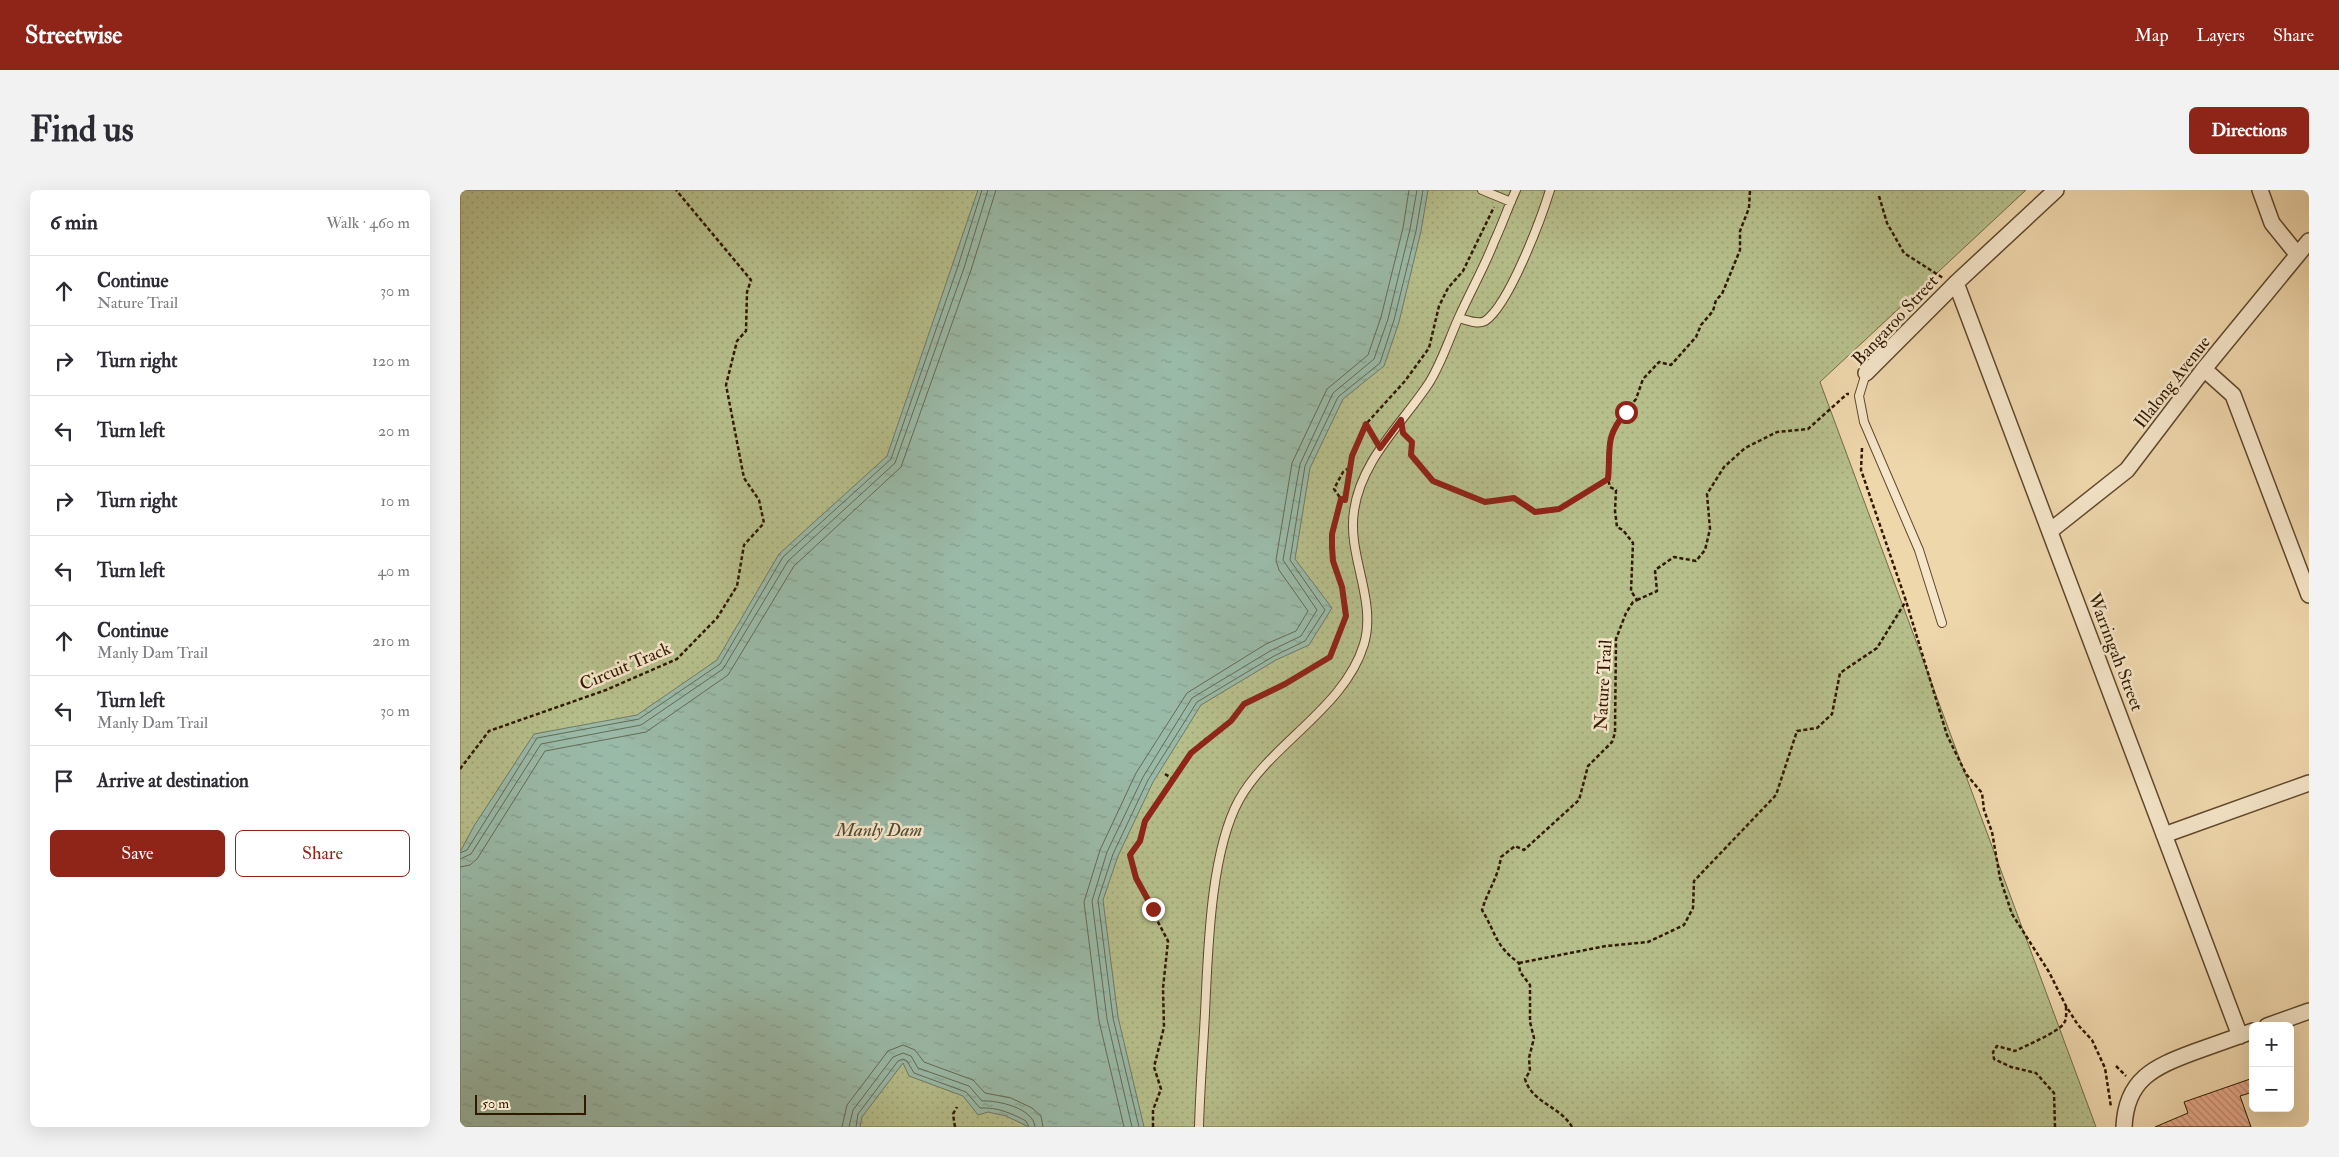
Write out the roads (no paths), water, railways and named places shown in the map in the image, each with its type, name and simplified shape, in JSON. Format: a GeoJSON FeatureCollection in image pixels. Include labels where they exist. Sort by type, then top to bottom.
{"type":"FeatureCollection","features":[{"type":"Feature","properties":{"kind":"street","name":"Bangaroo Street"},"geometry":{"type":"LineString","coordinates":[[1866,373],[1956,283],[2056,190]]}},
{"type":"Feature","properties":{"kind":"street"},"geometry":{"type":"LineString","coordinates":[[2260,190],[2272,223],[2297,254]]}},
{"type":"Feature","properties":{"kind":"street","name":"Illalong Avenue"},"geometry":{"type":"LineString","coordinates":[[2050,531],[2127,470],[2204,369],[2309,241]]}},
{"type":"Feature","properties":{"kind":"street","name":"Warringah Street"},"geometry":{"type":"LineString","coordinates":[[1956,283],[2164,835],[2247,1033]]}},
{"type":"Feature","properties":{"kind":"street"},"geometry":{"type":"LineString","coordinates":[[2204,369],[2233,395],[2302,557],[2309,595]]}},
{"type":"Feature","properties":{"kind":"street"},"geometry":{"type":"LineString","coordinates":[[2164,835],[2309,783]]}},
{"type":"Feature","properties":{"kind":"street"},"geometry":{"type":"LineString","coordinates":[[2278,1022],[2309,1011]]}},
{"type":"Feature","properties":{"kind":"street"},"geometry":{"type":"LineString","coordinates":[[2124,1127],[2125,1112],[2136,1086],[2160,1065],[2247,1033]]}},
{"type":"Feature","properties":{"kind":"lane"},"geometry":{"type":"LineString","coordinates":[[1482,190],[1511,202]]}},
{"type":"Feature","properties":{"kind":"lane"},"geometry":{"type":"LineString","coordinates":[[1200,1127],[1207,972],[1220,854],[1239,800],[1254,780],[1347,680],[1364,644],[1366,617],[1356,550],[1353,512],[1360,485],[1380,448],[1429,383],[1494,243],[1516,190]]}},
{"type":"Feature","properties":{"kind":"lane"},"geometry":{"type":"LineString","coordinates":[[1459,318],[1478,323],[1485,320],[1498,308],[1530,246],[1550,190]]}},
{"type":"Feature","properties":{"kind":"lane","name":"Bangaroo Street"},"geometry":{"type":"LineString","coordinates":[[1866,373],[1859,396],[1864,422],[1919,550],[1942,623]]}},
{"type":"Feature","properties":{"kind":"water","name":"Manly Dam"},"geometry":{"type":"Polygon","coordinates":[[[978,190],[1428,190],[1421,231],[1399,322],[1384,366],[1343,399],[1310,468],[1295,559],[1332,608],[1309,645],[1276,660],[1201,705],[1153,782],[1118,856],[1103,900],[1118,1017],[1144,1127],[1029,1127],[1006,1116],[988,1112],[978,1115],[963,1096],[909,1076],[903,1063],[862,1117],[860,1127],[460,1127],[460,852],[474,826],[534,734],[637,715],[717,660],[779,554],[887,456],[978,190]]]}}]}
